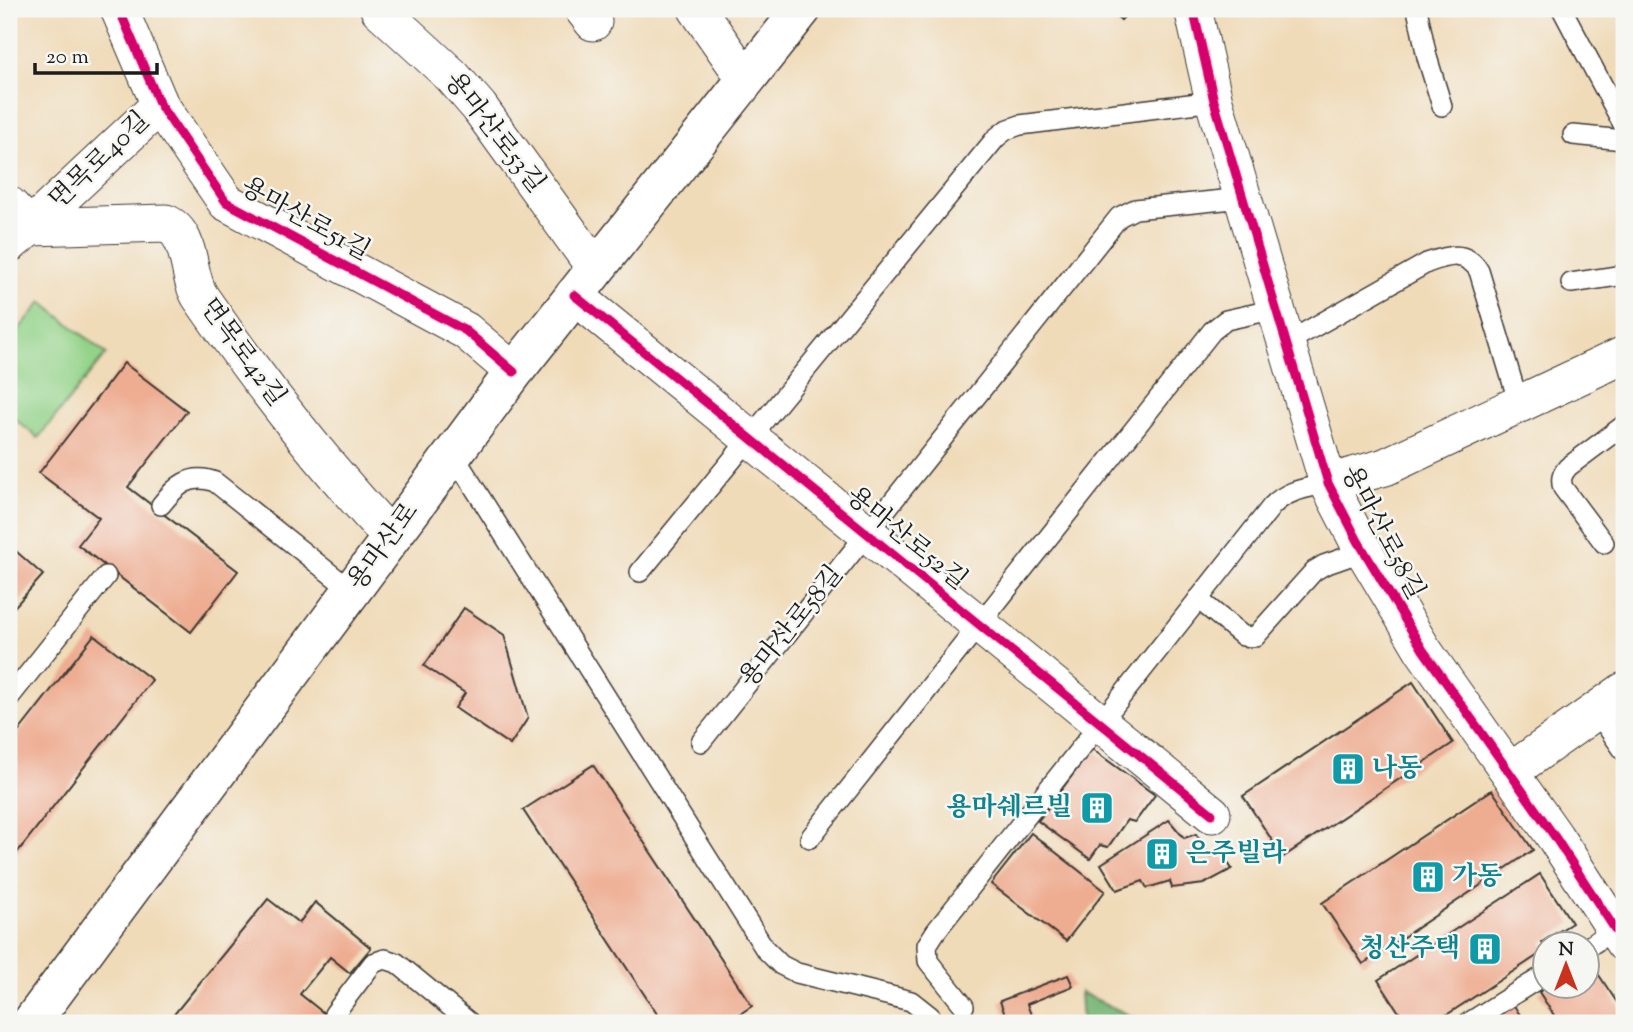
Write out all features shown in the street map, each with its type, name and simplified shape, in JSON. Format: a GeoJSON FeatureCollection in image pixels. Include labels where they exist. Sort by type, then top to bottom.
{"type":"FeatureCollection","features":[{"type":"Feature","properties":{"kind":"main road","name":"용마산로"},"geometry":{"type":"LineString","coordinates":[[31,1023],[514,372],[802,9]]}},
{"type":"Feature","properties":{"kind":"street","name":"용마산로51길"},"geometry":{"type":"LineString","coordinates":[[119,9],[160,105],[226,202],[466,331],[514,372]]}},
{"type":"Feature","properties":{"kind":"street","name":"용마산로53길"},"geometry":{"type":"LineString","coordinates":[[379,9],[452,76],[479,107],[585,282]]}},
{"type":"Feature","properties":{"kind":"street"},"geometry":{"type":"LineString","coordinates":[[697,9],[745,78]]}},
{"type":"Feature","properties":{"kind":"street","name":"용마산로58길"},"geometry":{"type":"LineString","coordinates":[[1194,9],[1214,101],[1328,483],[1364,551],[1423,650],[1510,772],[1609,940]]}},
{"type":"Feature","properties":{"kind":"street","name":"면목로40길"},"geometry":{"type":"LineString","coordinates":[[16,226],[160,105]]}},
{"type":"Feature","properties":{"kind":"street","name":"면목로42길"},"geometry":{"type":"LineString","coordinates":[[16,226],[166,223],[172,226],[181,237],[198,294],[241,356],[349,492],[391,537]]}},
{"type":"Feature","properties":{"kind":"street","name":"용마산로52길"},"geometry":{"type":"LineString","coordinates":[[585,282],[750,439],[1212,814]]}},
{"type":"Feature","properties":{"kind":"street","name":"용마산로58길"},"geometry":{"type":"LineString","coordinates":[[1328,483],[1385,467],[1624,355]]}},
{"type":"Feature","properties":{"kind":"street"},"geometry":{"type":"LineString","coordinates":[[1510,772],[1610,701]]}},
{"type":"Feature","properties":{"kind":"lane"},"geometry":{"type":"LineString","coordinates":[[1417,9],[1427,57],[1442,106]]}},
{"type":"Feature","properties":{"kind":"lane"},"geometry":{"type":"LineString","coordinates":[[1562,9],[1624,126]]}},
{"type":"Feature","properties":{"kind":"lane"},"geometry":{"type":"LineString","coordinates":[[640,572],[996,138],[1006,130],[1020,125],[1214,101]]}},
{"type":"Feature","properties":{"kind":"lane"},"geometry":{"type":"LineString","coordinates":[[1573,135],[1624,140]]}},
{"type":"Feature","properties":{"kind":"lane","name":"용마산로58길"},"geometry":{"type":"LineString","coordinates":[[701,742],[1119,217],[1135,209],[1243,198]]}},
{"type":"Feature","properties":{"kind":"lane"},"geometry":{"type":"LineString","coordinates":[[810,838],[1212,331],[1226,320],[1281,326],[1427,263],[1460,255],[1474,263],[1479,271],[1519,404]]}},
{"type":"Feature","properties":{"kind":"lane"},"geometry":{"type":"LineString","coordinates":[[1571,283],[1624,275]]}},
{"type":"Feature","properties":{"kind":"lane"},"geometry":{"type":"LineString","coordinates":[[1604,543],[1563,488],[1561,480],[1568,467],[1624,425]]}},
{"type":"Feature","properties":{"kind":"lane"},"geometry":{"type":"LineString","coordinates":[[453,454],[765,949],[781,965],[797,972],[911,1001],[930,1016],[934,1023]]}},
{"type":"Feature","properties":{"kind":"lane"},"geometry":{"type":"LineString","coordinates":[[161,505],[176,486],[186,481],[205,479],[215,482],[352,591]]}},
{"type":"Feature","properties":{"kind":"lane","name":"용마산로58길"},"geometry":{"type":"LineString","coordinates":[[1101,724],[1281,497],[1293,491],[1328,483]]}},
{"type":"Feature","properties":{"kind":"lane","name":"용마산로58길"},"geometry":{"type":"LineString","coordinates":[[1199,600],[1243,636],[1255,637],[1314,571],[1364,551]]}},
{"type":"Feature","properties":{"kind":"lane"},"geometry":{"type":"LineString","coordinates":[[9,698],[106,576]]}},
{"type":"Feature","properties":{"kind":"lane"},"geometry":{"type":"LineString","coordinates":[[1610,701],[1624,751]]}},
{"type":"Feature","properties":{"kind":"lane"},"geometry":{"type":"LineString","coordinates":[[964,1006],[928,961],[927,945],[1101,724]]}},
{"type":"Feature","properties":{"kind":"lane"},"geometry":{"type":"LineString","coordinates":[[334,1014],[373,963],[385,959],[397,963],[470,1023]]}},
{"type":"Feature","properties":{"kind":"lane"},"geometry":{"type":"LineString","coordinates":[[1468,1023],[1532,982]]}},
{"type":"Feature","properties":{"kind":"green space"},"geometry":{"type":"Polygon","coordinates":[[[42,302],[106,354],[38,438],[9,414],[9,341],[42,302]]]}},
{"type":"Feature","properties":{"kind":"green space"},"geometry":{"type":"Polygon","coordinates":[[[1080,992],[1146,1023],[1082,1023],[1080,992]]]}},
{"type":"Feature","properties":{"kind":"building"},"geometry":{"type":"Polygon","coordinates":[[[1108,9],[1131,9],[1121,20],[1108,9]]]}},
{"type":"Feature","properties":{"kind":"building"},"geometry":{"type":"Polygon","coordinates":[[[124,363],[187,411],[128,487],[238,571],[191,632],[78,545],[99,518],[39,473],[124,363]]]}},
{"type":"Feature","properties":{"kind":"building"},"geometry":{"type":"Polygon","coordinates":[[[9,545],[43,575],[9,613],[9,545]]]}},
{"type":"Feature","properties":{"kind":"building"},"geometry":{"type":"Polygon","coordinates":[[[464,608],[504,635],[528,718],[510,745],[455,708],[465,693],[424,666],[464,608]]]}},
{"type":"Feature","properties":{"kind":"building"},"geometry":{"type":"Polygon","coordinates":[[[94,635],[152,680],[9,863],[9,744],[94,635]]]}},
{"type":"Feature","properties":{"kind":"building","name":"나동"},"geometry":{"type":"Polygon","coordinates":[[[1413,682],[1453,743],[1283,857],[1243,796],[1413,682]]]}},
{"type":"Feature","properties":{"kind":"building","name":"용마쉐르빌"},"geometry":{"type":"Polygon","coordinates":[[[1092,749],[1155,795],[1135,822],[1127,820],[1108,847],[1100,845],[1090,859],[1038,821],[1092,749]]]}},
{"type":"Feature","properties":{"kind":"building"},"geometry":{"type":"Polygon","coordinates":[[[593,765],[752,1006],[726,1023],[663,1023],[523,810],[593,765]]]}},
{"type":"Feature","properties":{"kind":"building","name":"가동"},"geometry":{"type":"Polygon","coordinates":[[[1492,790],[1533,850],[1363,964],[1322,903],[1492,790]]]}},
{"type":"Feature","properties":{"kind":"building","name":"은주빌라"},"geometry":{"type":"Polygon","coordinates":[[[1169,820],[1184,838],[1196,834],[1210,856],[1221,853],[1232,869],[1204,884],[1172,888],[1170,881],[1147,888],[1143,881],[1117,890],[1101,864],[1169,820]]]}},
{"type":"Feature","properties":{"kind":"building"},"geometry":{"type":"Polygon","coordinates":[[[1031,833],[1105,891],[1066,941],[991,884],[1031,833]]]}},
{"type":"Feature","properties":{"kind":"building","name":"청산주택"},"geometry":{"type":"Polygon","coordinates":[[[1540,874],[1572,923],[1561,930],[1532,930],[1532,959],[1434,1023],[1406,1023],[1378,980],[1540,874]]]}},
{"type":"Feature","properties":{"kind":"building"},"geometry":{"type":"Polygon","coordinates":[[[268,899],[299,923],[315,902],[371,948],[350,973],[330,957],[300,994],[336,1023],[167,1023],[268,899]]]}},
{"type":"Feature","properties":{"kind":"building"},"geometry":{"type":"Polygon","coordinates":[[[1068,975],[1073,986],[1027,1004],[1034,1023],[990,1023],[989,1021],[1005,1015],[1000,1001],[1068,975]]]}},
{"type":"Feature","properties":{"kind":"building"},"geometry":{"type":"Polygon","coordinates":[[[1602,980],[1624,1013],[1624,1023],[1559,1023],[1544,1000],[1602,1000],[1602,980]]]}},
{"type":"Feature","properties":{"kind":"building"},"geometry":{"type":"Polygon","coordinates":[[[1513,1004],[1525,1023],[1482,1023],[1513,1004]]]}},
{"type":"Feature","properties":{"kind":"cycle path"},"geometry":{"type":"LineString","coordinates":[[119,9],[160,105],[226,202],[466,331],[514,372]]}},
{"type":"Feature","properties":{"kind":"cycle path"},"geometry":{"type":"LineString","coordinates":[[1193,9],[1214,101],[1328,483],[1358,541],[1423,650],[1555,837],[1624,943]]}},
{"type":"Feature","properties":{"kind":"cycle path"},"geometry":{"type":"LineString","coordinates":[[574,295],[1212,814]]}},
{"type":"Feature","properties":{"kind":"place","name":"나동"},"geometry":{"type":"Point","coordinates":[1348,769]}},
{"type":"Feature","properties":{"kind":"place","name":"용마쉐르빌"},"geometry":{"type":"Point","coordinates":[1097,808]}},
{"type":"Feature","properties":{"kind":"place","name":"은주빌라"},"geometry":{"type":"Point","coordinates":[1162,854]}},
{"type":"Feature","properties":{"kind":"place","name":"가동"},"geometry":{"type":"Point","coordinates":[1428,877]}},
{"type":"Feature","properties":{"kind":"place","name":"청산주택"},"geometry":{"type":"Point","coordinates":[1485,949]}}]}
